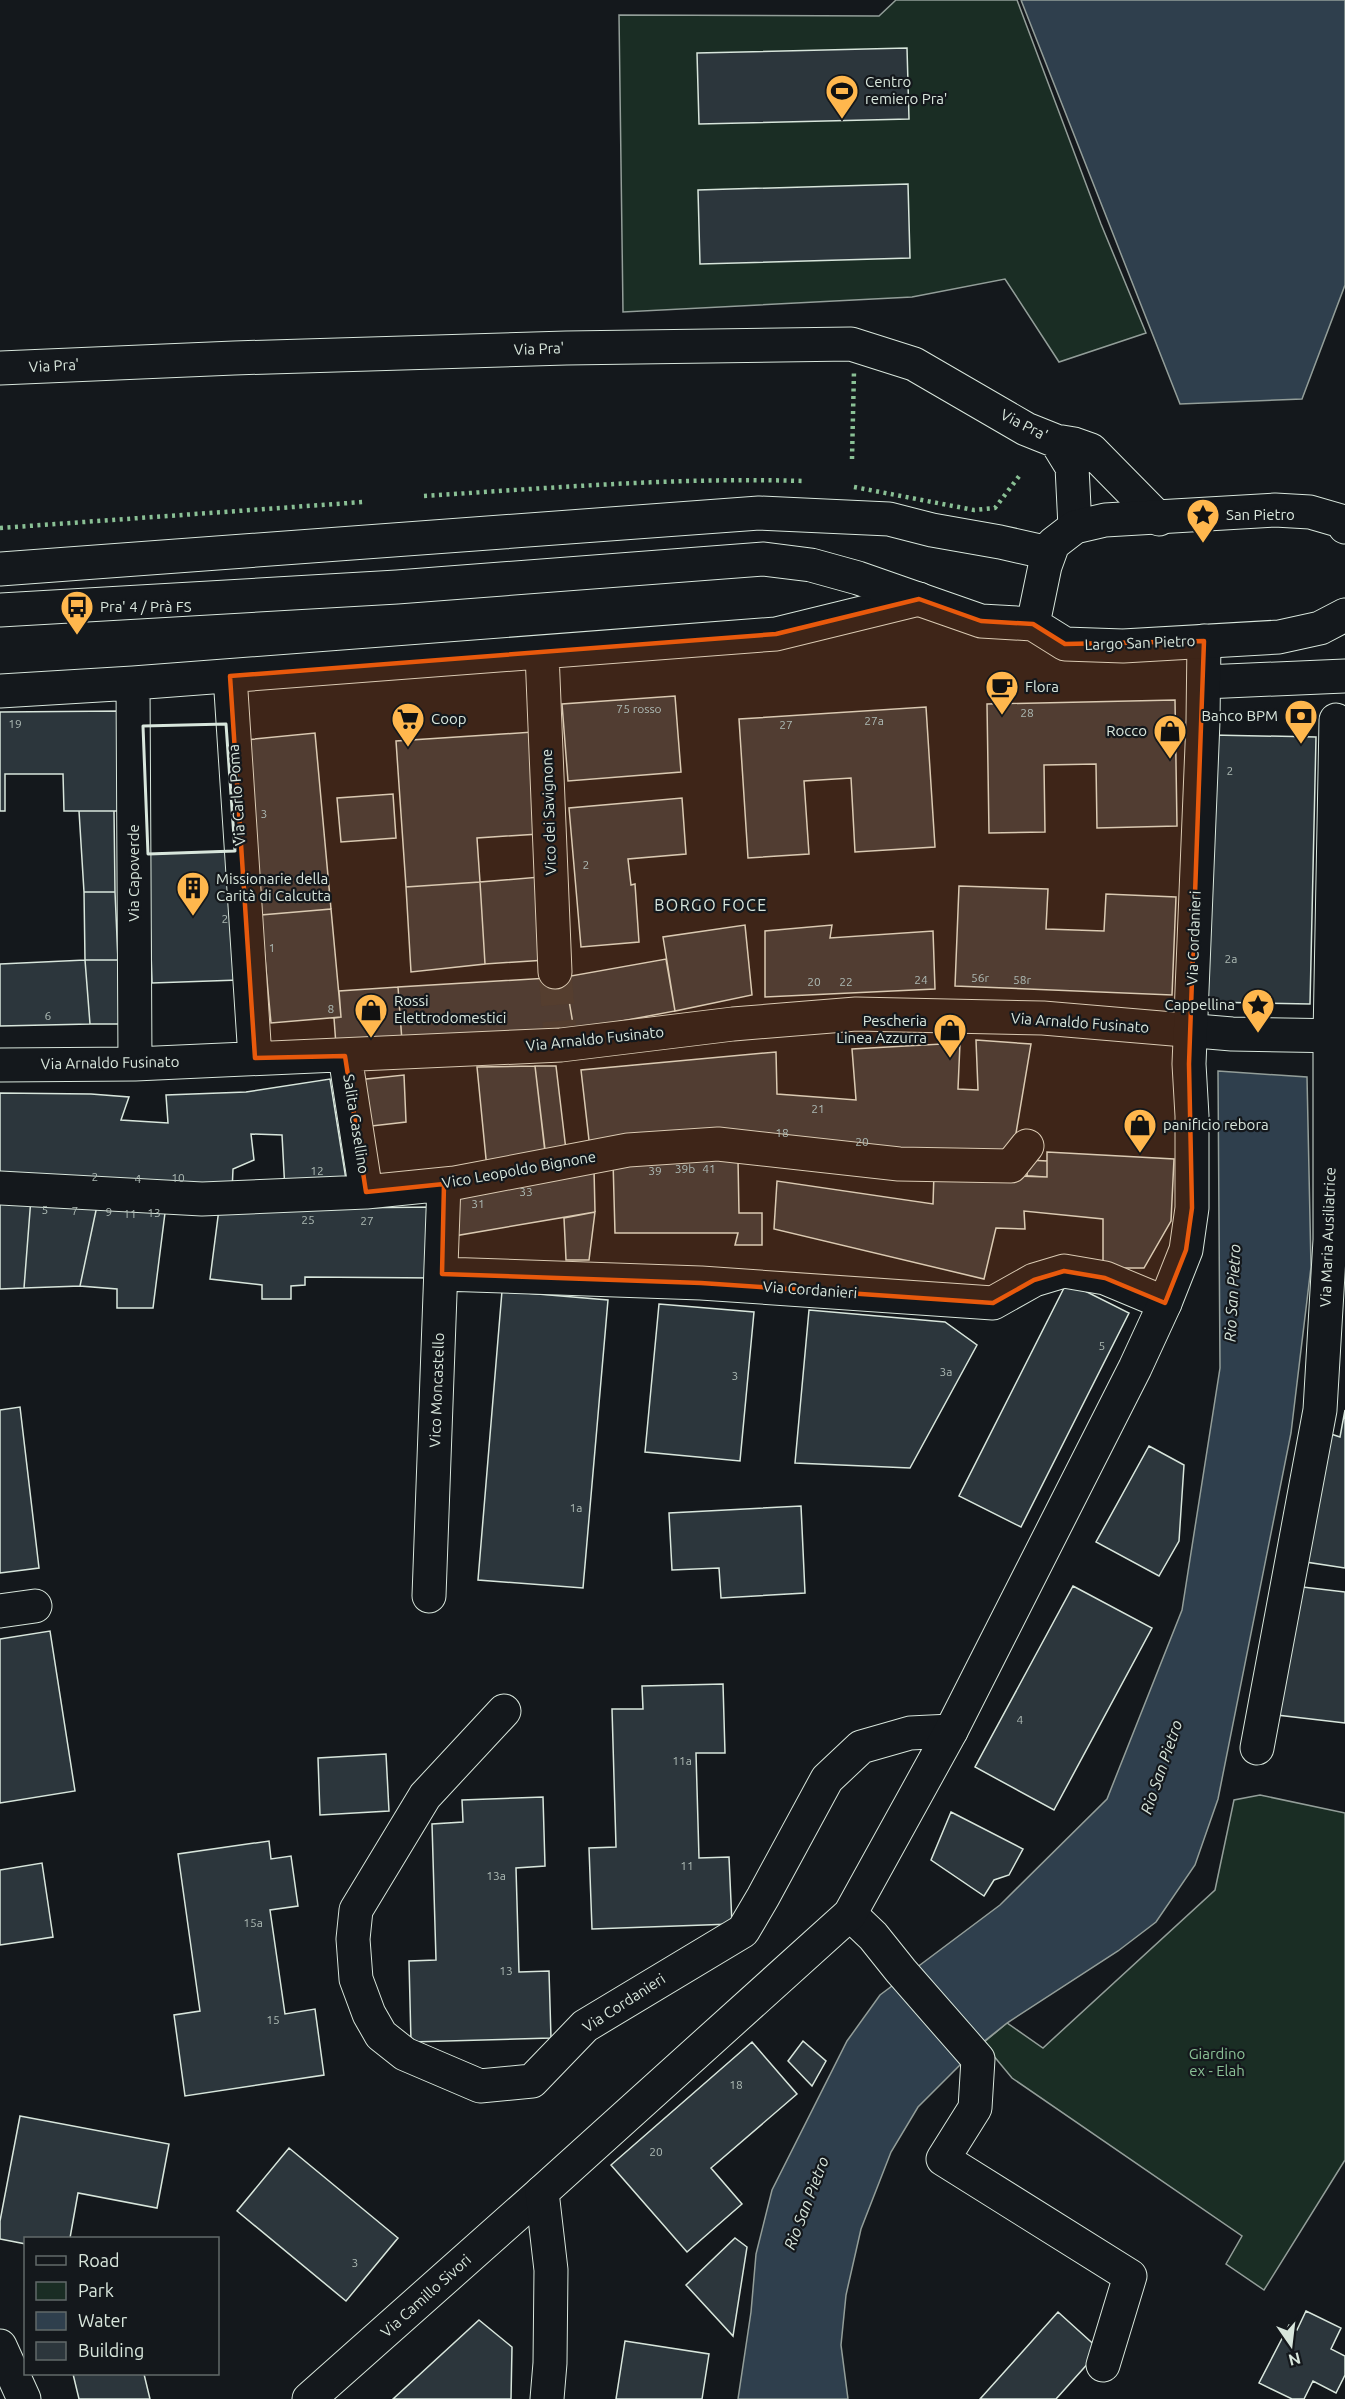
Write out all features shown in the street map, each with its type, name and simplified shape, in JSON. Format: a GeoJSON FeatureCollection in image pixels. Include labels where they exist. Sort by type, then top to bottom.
{"type":"FeatureCollection","features":[{"type":"Feature","properties":{"kind":"street","name":"Via Pra'"},"geometry":{"type":"LineString","coordinates":[[0,368],[566,348],[851,344],[914,364],[1023,427],[1056,441],[1091,450],[1159,519]]}},
{"type":"Feature","properties":{"kind":"street","name":"Via Pra'"},"geometry":{"type":"LineString","coordinates":[[1056,441],[1072,466],[1075,527]]}},
{"type":"Feature","properties":{"kind":"street"},"geometry":{"type":"LineString","coordinates":[[0,610],[397,587],[764,559],[810,565],[858,578],[981,621],[1033,624],[1049,553],[1053,544],[1075,527],[1105,520],[1287,511],[1310,512],[1341,522],[1345,526]]}},
{"type":"Feature","properties":{"kind":"street"},"geometry":{"type":"LineString","coordinates":[[0,569],[759,513],[889,519],[932,530],[1049,553]]}},
{"type":"Feature","properties":{"kind":"street"},"geometry":{"type":"LineString","coordinates":[[0,691],[230,676],[776,634],[919,599]]}},
{"type":"Feature","properties":{"kind":"street","name":"Largo San Pietro"},"geometry":{"type":"LineString","coordinates":[[1033,624],[1065,644],[1123,646],[1279,637],[1320,628],[1345,615]]}},
{"type":"Feature","properties":{"kind":"street","name":"Via Cordanieri"},"geometry":{"type":"LineString","coordinates":[[542,2192],[850,1914],[951,1731],[1135,1368],[1165,1303],[1186,1250],[1192,1208],[1192,1116],[1189,1064],[1204,641]]}},
{"type":"Feature","properties":{"kind":"street","name":"Vico dei Savignone"},"geometry":{"type":"LineString","coordinates":[[542,653],[555,972]]}},
{"type":"Feature","properties":{"kind":"street","name":"Via Carlo Poma"},"geometry":{"type":"LineString","coordinates":[[230,676],[255,1058]]}},
{"type":"Feature","properties":{"kind":"street"},"geometry":{"type":"LineString","coordinates":[[1204,682],[1345,676]]}},
{"type":"Feature","properties":{"kind":"street","name":"Via Capoverde"},"geometry":{"type":"LineString","coordinates":[[134,683],[135,1064]]}},
{"type":"Feature","properties":{"kind":"street","name":"Via Maria Ausiliatrice"},"geometry":{"type":"LineString","coordinates":[[1257,1748],[1320,1410],[1330,1240],[1337,1036],[1336,720]]}},
{"type":"Feature","properties":{"kind":"street","name":"Via Arnaldo Fusinato"},"geometry":{"type":"LineString","coordinates":[[0,1065],[135,1064],[561,1046],[733,1024],[856,1014],[1043,1018],[1232,1034],[1337,1036]]}},
{"type":"Feature","properties":{"kind":"street","name":"Salita Casellino"},"geometry":{"type":"LineString","coordinates":[[345,1056],[366,1192]]}},
{"type":"Feature","properties":{"kind":"street","name":"Vico Leopoldo Bignone"},"geometry":{"type":"LineString","coordinates":[[0,1188],[202,1198],[366,1192],[444,1184],[628,1150],[718,1144],[899,1164],[1011,1166],[1027,1146]]}},
{"type":"Feature","properties":{"kind":"street","name":"Vico Moncastello"},"geometry":{"type":"LineString","coordinates":[[429,1596],[444,1184]]}},
{"type":"Feature","properties":{"kind":"street","name":"Via Cordanieri"},"geometry":{"type":"LineString","coordinates":[[442,1274],[700,1283],[993,1304],[1034,1280],[1065,1270],[1105,1278],[1165,1303]]}},
{"type":"Feature","properties":{"kind":"street"},"geometry":{"type":"LineString","coordinates":[[0,1611],[35,1606]]}},
{"type":"Feature","properties":{"kind":"street","name":"Via Cordanieri"},"geometry":{"type":"LineString","coordinates":[[504,1711],[425,1796],[356,1910],[352,1939],[356,1979],[369,2014],[381,2035],[405,2054],[480,2086],[532,2081],[585,2026],[743,1931],[827,1779],[861,1748],[910,1733],[951,1731]]}},
{"type":"Feature","properties":{"kind":"street"},"geometry":{"type":"LineString","coordinates":[[850,1914],[873,1936],[978,2059],[975,2108],[943,2159],[1130,2276],[1103,2365]]}},
{"type":"Feature","properties":{"kind":"street"},"geometry":{"type":"LineString","coordinates":[[542,2192],[551,2270],[550,2363],[547,2399]]}},
{"type":"Feature","properties":{"kind":"street","name":"Via Camillo Sivori"},"geometry":{"type":"LineString","coordinates":[[316,2392],[542,2192]]}},
{"type":"Feature","properties":{"kind":"street"},"geometry":{"type":"LineString","coordinates":[[0,2346],[24,2399]]}},
{"type":"Feature","properties":{"kind":"highlighted area"},"geometry":{"type":"Polygon","coordinates":[[[919,599],[981,621],[1033,624],[1065,644],[1204,641],[1189,1064],[1192,1208],[1186,1250],[1165,1303],[1105,1278],[1064,1271],[1034,1280],[993,1303],[701,1283],[442,1274],[444,1184],[366,1192],[345,1056],[255,1058],[230,676],[776,634],[919,599]]]}},
{"type":"Feature","properties":{"kind":"green space","name":"Centro remiero Pra'"},"geometry":{"type":"Polygon","coordinates":[[[896,0],[1017,0],[1101,224],[1146,333],[1059,362],[1005,279],[912,297],[623,312],[619,15],[879,16],[896,0]]]}},
{"type":"Feature","properties":{"kind":"green space","name":"Giardino ex - Elah"},"geometry":{"type":"Polygon","coordinates":[[[1260,1795],[1345,1813],[1345,2160],[1264,2290],[1226,2264],[1242,2236],[1012,2078],[983,2043],[1007,2023],[1043,2048],[1215,1890],[1234,1800],[1260,1795]]]}},
{"type":"Feature","properties":{"kind":"water"},"geometry":{"type":"Polygon","coordinates":[[[1021,0],[1345,0],[1345,285],[1302,399],[1180,404],[1021,0]]]}},
{"type":"Feature","properties":{"kind":"water","name":"Rio San Pietro"},"geometry":{"type":"Polygon","coordinates":[[[1218,1071],[1307,1077],[1311,1267],[1291,1433],[1218,1799],[1195,1865],[1156,1922],[1118,1951],[1007,2023],[982,2043],[918,2107],[891,2152],[861,2229],[846,2295],[841,2345],[848,2399],[738,2399],[751,2312],[756,2254],[772,2190],[847,2041],[880,1995],[1000,1905],[1107,1799],[1182,1610],[1220,1368],[1218,1071]]]}},
{"type":"Feature","properties":{"kind":"building"},"geometry":{"type":"Polygon","coordinates":[[[907,48],[909,119],[699,124],[697,53],[907,48]]]}},
{"type":"Feature","properties":{"kind":"building"},"geometry":{"type":"Polygon","coordinates":[[[908,184],[910,258],[700,264],[698,190],[908,184]]]}},
{"type":"Feature","properties":{"kind":"building"},"geometry":{"type":"Polygon","coordinates":[[[675,696],[681,772],[568,781],[562,704],[675,696]]]}},
{"type":"Feature","properties":{"kind":"building"},"geometry":{"type":"Polygon","coordinates":[[[1175,700],[1177,826],[1097,828],[1096,764],[1044,765],[1045,832],[989,833],[987,704],[1175,700]]]}},
{"type":"Feature","properties":{"kind":"building"},"geometry":{"type":"Polygon","coordinates":[[[926,707],[935,847],[855,852],[851,778],[804,781],[809,854],[748,858],[739,719],[926,707]]]}},
{"type":"Feature","properties":{"kind":"building"},"geometry":{"type":"Polygon","coordinates":[[[122,711],[122,811],[64,811],[63,774],[5,774],[5,811],[0,811],[0,712],[122,711]]]}},
{"type":"Feature","properties":{"kind":"building"},"geometry":{"type":"Polygon","coordinates":[[[533,732],[539,834],[477,838],[480,882],[406,887],[396,741],[533,732]]]}},
{"type":"Feature","properties":{"kind":"building"},"geometry":{"type":"Polygon","coordinates":[[[315,733],[331,909],[261,915],[245,740],[315,733]]]}},
{"type":"Feature","properties":{"kind":"building"},"geometry":{"type":"Polygon","coordinates":[[[1212,735],[1316,737],[1310,1004],[1206,1002],[1212,735]]]}},
{"type":"Feature","properties":{"kind":"building"},"geometry":{"type":"Polygon","coordinates":[[[393,794],[396,838],[341,842],[337,798],[393,794]]]}},
{"type":"Feature","properties":{"kind":"building"},"geometry":{"type":"Polygon","coordinates":[[[682,798],[686,854],[628,859],[631,885],[635,884],[639,942],[581,947],[569,808],[682,798]]]}},
{"type":"Feature","properties":{"kind":"building"},"geometry":{"type":"Polygon","coordinates":[[[79,811],[114,811],[115,892],[84,892],[79,811]]]}},
{"type":"Feature","properties":{"kind":"building","name":"Missionarie della Carità di Calcutta"},"geometry":{"type":"Polygon","coordinates":[[[235,851],[239,980],[152,983],[148,854],[235,851]]]}},
{"type":"Feature","properties":{"kind":"building"},"geometry":{"type":"Polygon","coordinates":[[[540,877],[546,960],[485,964],[480,882],[540,877]]]}},
{"type":"Feature","properties":{"kind":"building"},"geometry":{"type":"Polygon","coordinates":[[[480,882],[485,964],[411,972],[406,887],[480,882]]]}},
{"type":"Feature","properties":{"kind":"building"},"geometry":{"type":"Polygon","coordinates":[[[959,886],[1048,889],[1046,929],[1104,931],[1106,894],[1176,897],[1172,995],[955,986],[959,886]]]}},
{"type":"Feature","properties":{"kind":"building"},"geometry":{"type":"Polygon","coordinates":[[[84,892],[115,892],[118,960],[85,960],[84,892]]]}},
{"type":"Feature","properties":{"kind":"building"},"geometry":{"type":"Polygon","coordinates":[[[331,909],[341,1017],[271,1023],[261,915],[331,909]]]}},
{"type":"Feature","properties":{"kind":"building"},"geometry":{"type":"Polygon","coordinates":[[[745,925],[752,995],[675,1011],[663,937],[745,925]]]}},
{"type":"Feature","properties":{"kind":"building"},"geometry":{"type":"Polygon","coordinates":[[[832,925],[830,938],[933,931],[935,989],[765,997],[765,931],[832,925]]]}},
{"type":"Feature","properties":{"kind":"building"},"geometry":{"type":"Polygon","coordinates":[[[666,959],[675,1011],[574,1030],[565,977],[666,959]]]}},
{"type":"Feature","properties":{"kind":"building"},"geometry":{"type":"Polygon","coordinates":[[[85,960],[90,1024],[0,1026],[0,964],[85,960]]]}},
{"type":"Feature","properties":{"kind":"building"},"geometry":{"type":"Polygon","coordinates":[[[85,960],[118,960],[119,1024],[90,1024],[85,960]]]}},
{"type":"Feature","properties":{"kind":"building"},"geometry":{"type":"Polygon","coordinates":[[[565,977],[574,1030],[402,1041],[398,987],[565,977]]]}},
{"type":"Feature","properties":{"kind":"building"},"geometry":{"type":"Polygon","coordinates":[[[398,987],[402,1041],[336,1045],[334,1018],[341,1017],[339,991],[398,987]]]}},
{"type":"Feature","properties":{"kind":"building"},"geometry":{"type":"Polygon","coordinates":[[[976,1040],[1031,1044],[1012,1157],[590,1149],[581,1070],[776,1052],[777,1094],[856,1100],[852,1049],[960,1043],[958,1089],[978,1090],[976,1040]]]}},
{"type":"Feature","properties":{"kind":"building"},"geometry":{"type":"Polygon","coordinates":[[[535,1066],[546,1158],[487,1169],[477,1067],[535,1066]]]}},
{"type":"Feature","properties":{"kind":"building"},"geometry":{"type":"Polygon","coordinates":[[[535,1066],[556,1066],[566,1150],[545,1152],[535,1066]]]}},
{"type":"Feature","properties":{"kind":"building"},"geometry":{"type":"Polygon","coordinates":[[[404,1075],[406,1122],[363,1127],[357,1080],[404,1075]]]}},
{"type":"Feature","properties":{"kind":"building"},"geometry":{"type":"Polygon","coordinates":[[[330,1079],[347,1186],[285,1191],[282,1135],[251,1134],[254,1160],[233,1169],[232,1192],[0,1182],[0,1093],[91,1094],[129,1097],[121,1120],[168,1123],[166,1095],[246,1092],[330,1079]]]}},
{"type":"Feature","properties":{"kind":"building"},"geometry":{"type":"Polygon","coordinates":[[[1047,1152],[1174,1159],[1171,1221],[1144,1268],[1103,1268],[1103,1219],[1024,1211],[1025,1229],[996,1228],[984,1279],[774,1229],[777,1181],[933,1204],[934,1173],[1047,1177],[1047,1152]]]}},
{"type":"Feature","properties":{"kind":"building"},"geometry":{"type":"Polygon","coordinates":[[[738,1159],[739,1213],[762,1213],[762,1245],[735,1245],[738,1233],[615,1233],[613,1161],[738,1159]]]}},
{"type":"Feature","properties":{"kind":"building"},"geometry":{"type":"Polygon","coordinates":[[[1028,1160],[1047,1161],[1047,1177],[1027,1176],[1028,1160]]]}},
{"type":"Feature","properties":{"kind":"building"},"geometry":{"type":"Polygon","coordinates":[[[594,1169],[595,1212],[454,1236],[453,1193],[594,1169]]]}},
{"type":"Feature","properties":{"kind":"building"},"geometry":{"type":"Polygon","coordinates":[[[31,1198],[98,1201],[80,1286],[24,1288],[31,1198]]]}},
{"type":"Feature","properties":{"kind":"building"},"geometry":{"type":"Polygon","coordinates":[[[31,1198],[24,1288],[0,1289],[0,1199],[31,1198]]]}},
{"type":"Feature","properties":{"kind":"building"},"geometry":{"type":"Polygon","coordinates":[[[98,1201],[166,1205],[153,1308],[117,1308],[117,1289],[80,1286],[98,1201]]]}},
{"type":"Feature","properties":{"kind":"building"},"geometry":{"type":"Polygon","coordinates":[[[439,1207],[437,1278],[305,1277],[305,1285],[291,1286],[291,1299],[262,1299],[262,1285],[210,1279],[219,1209],[439,1207]]]}},
{"type":"Feature","properties":{"kind":"building"},"geometry":{"type":"Polygon","coordinates":[[[595,1212],[589,1260],[566,1260],[564,1218],[595,1212]]]}},
{"type":"Feature","properties":{"kind":"building"},"geometry":{"type":"Polygon","coordinates":[[[1067,1282],[1129,1313],[1021,1527],[959,1496],[1067,1282]]]}},
{"type":"Feature","properties":{"kind":"building"},"geometry":{"type":"Polygon","coordinates":[[[502,1291],[608,1300],[583,1588],[478,1580],[502,1291]]]}},
{"type":"Feature","properties":{"kind":"building"},"geometry":{"type":"Polygon","coordinates":[[[659,1304],[754,1312],[740,1461],[645,1452],[659,1304]]]}},
{"type":"Feature","properties":{"kind":"building"},"geometry":{"type":"Polygon","coordinates":[[[809,1310],[945,1322],[977,1345],[910,1468],[795,1463],[809,1310]]]}},
{"type":"Feature","properties":{"kind":"building"},"geometry":{"type":"Polygon","coordinates":[[[20,1407],[39,1568],[0,1573],[0,1410],[20,1407]]]}},
{"type":"Feature","properties":{"kind":"building"},"geometry":{"type":"Polygon","coordinates":[[[1345,1410],[1345,1568],[1306,1562],[1328,1433],[1340,1437],[1345,1410]]]}},
{"type":"Feature","properties":{"kind":"building"},"geometry":{"type":"Polygon","coordinates":[[[1149,1446],[1184,1465],[1179,1541],[1159,1576],[1096,1542],[1149,1446]]]}},
{"type":"Feature","properties":{"kind":"building"},"geometry":{"type":"Polygon","coordinates":[[[801,1506],[805,1593],[721,1598],[719,1568],[672,1570],[669,1513],[801,1506]]]}},
{"type":"Feature","properties":{"kind":"building"},"geometry":{"type":"Polygon","coordinates":[[[1073,1586],[1152,1628],[1054,1810],[975,1767],[1073,1586]]]}},
{"type":"Feature","properties":{"kind":"building"},"geometry":{"type":"Polygon","coordinates":[[[1294,1586],[1345,1592],[1345,1723],[1277,1715],[1294,1586]]]}},
{"type":"Feature","properties":{"kind":"building"},"geometry":{"type":"Polygon","coordinates":[[[50,1631],[75,1791],[0,1803],[0,1639],[50,1631]]]}},
{"type":"Feature","properties":{"kind":"building"},"geometry":{"type":"Polygon","coordinates":[[[723,1684],[725,1753],[696,1753],[699,1858],[729,1857],[732,1924],[592,1929],[589,1848],[616,1847],[612,1709],[643,1709],[642,1686],[723,1684]]]}},
{"type":"Feature","properties":{"kind":"building"},"geometry":{"type":"Polygon","coordinates":[[[386,1754],[389,1811],[320,1815],[318,1758],[386,1754]]]}},
{"type":"Feature","properties":{"kind":"building"},"geometry":{"type":"Polygon","coordinates":[[[543,1797],[545,1866],[516,1868],[519,1972],[549,1971],[551,2038],[411,2042],[409,1961],[436,1960],[432,1824],[463,1822],[462,1800],[543,1797]]]}},
{"type":"Feature","properties":{"kind":"building"},"geometry":{"type":"Polygon","coordinates":[[[951,1812],[1023,1849],[1009,1875],[994,1880],[984,1896],[931,1860],[951,1812]]]}},
{"type":"Feature","properties":{"kind":"building"},"geometry":{"type":"Polygon","coordinates":[[[269,1841],[271,1859],[291,1856],[298,1906],[270,1910],[285,2014],[315,2009],[324,2075],[185,2096],[174,2015],[200,2011],[178,1854],[269,1841]]]}},
{"type":"Feature","properties":{"kind":"building"},"geometry":{"type":"Polygon","coordinates":[[[42,1863],[53,1937],[0,1945],[0,1870],[42,1863]]]}},
{"type":"Feature","properties":{"kind":"building"},"geometry":{"type":"Polygon","coordinates":[[[803,2041],[826,2061],[812,2086],[788,2061],[803,2041]]]}},
{"type":"Feature","properties":{"kind":"building"},"geometry":{"type":"Polygon","coordinates":[[[752,2042],[797,2094],[711,2168],[742,2204],[687,2252],[611,2165],[752,2042]]]}},
{"type":"Feature","properties":{"kind":"building"},"geometry":{"type":"Polygon","coordinates":[[[20,2116],[169,2144],[157,2208],[78,2193],[70,2237],[24,2237],[24,2244],[0,2239],[0,2221],[20,2116]]]}},
{"type":"Feature","properties":{"kind":"building"},"geometry":{"type":"Polygon","coordinates":[[[289,2148],[398,2238],[346,2301],[237,2211],[289,2148]]]}},
{"type":"Feature","properties":{"kind":"building"},"geometry":{"type":"Polygon","coordinates":[[[735,2238],[747,2247],[733,2336],[686,2285],[735,2238]]]}},
{"type":"Feature","properties":{"kind":"building"},"geometry":{"type":"Polygon","coordinates":[[[1306,2311],[1341,2328],[1331,2349],[1345,2356],[1345,2375],[1336,2393],[1313,2381],[1304,2399],[1292,2399],[1259,2383],[1289,2325],[1297,2330],[1306,2311]]]}},
{"type":"Feature","properties":{"kind":"building"},"geometry":{"type":"Polygon","coordinates":[[[1058,2312],[1100,2350],[1056,2399],[980,2399],[1058,2312]]]}},
{"type":"Feature","properties":{"kind":"building"},"geometry":{"type":"Polygon","coordinates":[[[479,2320],[512,2347],[511,2399],[393,2399],[479,2320]]]}},
{"type":"Feature","properties":{"kind":"building"},"geometry":{"type":"Polygon","coordinates":[[[625,2341],[709,2354],[702,2399],[616,2399],[625,2341]]]}},
{"type":"Feature","properties":{"kind":"building"},"geometry":{"type":"Polygon","coordinates":[[[73,2375],[144,2375],[150,2399],[79,2399],[73,2375]]]}},
{"type":"Feature","properties":{"kind":"tunnel"},"geometry":{"type":"LineString","coordinates":[[555,972],[561,1045]]}},
{"type":"Feature","properties":{"kind":"hedge"},"geometry":{"type":"LineString","coordinates":[[852,459],[854,371]]}},
{"type":"Feature","properties":{"kind":"hedge"},"geometry":{"type":"LineString","coordinates":[[854,487],[974,510],[995,508],[1020,475]]}},
{"type":"Feature","properties":{"kind":"hedge"},"geometry":{"type":"LineString","coordinates":[[424,496],[661,482],[804,481]]}},
{"type":"Feature","properties":{"kind":"hedge"},"geometry":{"type":"LineString","coordinates":[[0,528],[363,502]]}},
{"type":"Feature","properties":{"kind":"wall"},"geometry":{"type":"LineString","coordinates":[[226,724],[235,851],[148,854],[143,726],[226,724]]}},
{"type":"Feature","properties":{"kind":"place","name":"Centro remiero Pra'"},"geometry":{"type":"Point","coordinates":[842,120]}},
{"type":"Feature","properties":{"kind":"place","name":"San Pietro"},"geometry":{"type":"Point","coordinates":[1203,544]}},
{"type":"Feature","properties":{"kind":"place","name":"Pra' 4 / Prà FS"},"geometry":{"type":"Point","coordinates":[77,636]}},
{"type":"Feature","properties":{"kind":"place","name":"Flora"},"geometry":{"type":"Point","coordinates":[1002,716]}},
{"type":"Feature","properties":{"kind":"place","name":"Banco BPM"},"geometry":{"type":"Point","coordinates":[1301,745]}},
{"type":"Feature","properties":{"kind":"place","name":"Coop"},"geometry":{"type":"Point","coordinates":[408,748]}},
{"type":"Feature","properties":{"kind":"place","name":"Rocco"},"geometry":{"type":"Point","coordinates":[1170,760]}},
{"type":"Feature","properties":{"kind":"place","name":"Missionarie della Carità di Calcutta"},"geometry":{"type":"Point","coordinates":[193,917]}},
{"type":"Feature","properties":{"kind":"place","name":"Cappellina"},"geometry":{"type":"Point","coordinates":[1258,1034]}},
{"type":"Feature","properties":{"kind":"place","name":"Rossi Elettrodomestici"},"geometry":{"type":"Point","coordinates":[371,1039]}},
{"type":"Feature","properties":{"kind":"place","name":"Pescheria Linea Azzurra"},"geometry":{"type":"Point","coordinates":[950,1059]}},
{"type":"Feature","properties":{"kind":"place","name":"panificio rebora"},"geometry":{"type":"Point","coordinates":[1140,1154]}},
{"type":"Feature","properties":{"kind":"district","name":"BORGO FOCE"},"geometry":{"type":"Point","coordinates":[711,905]}}]}
